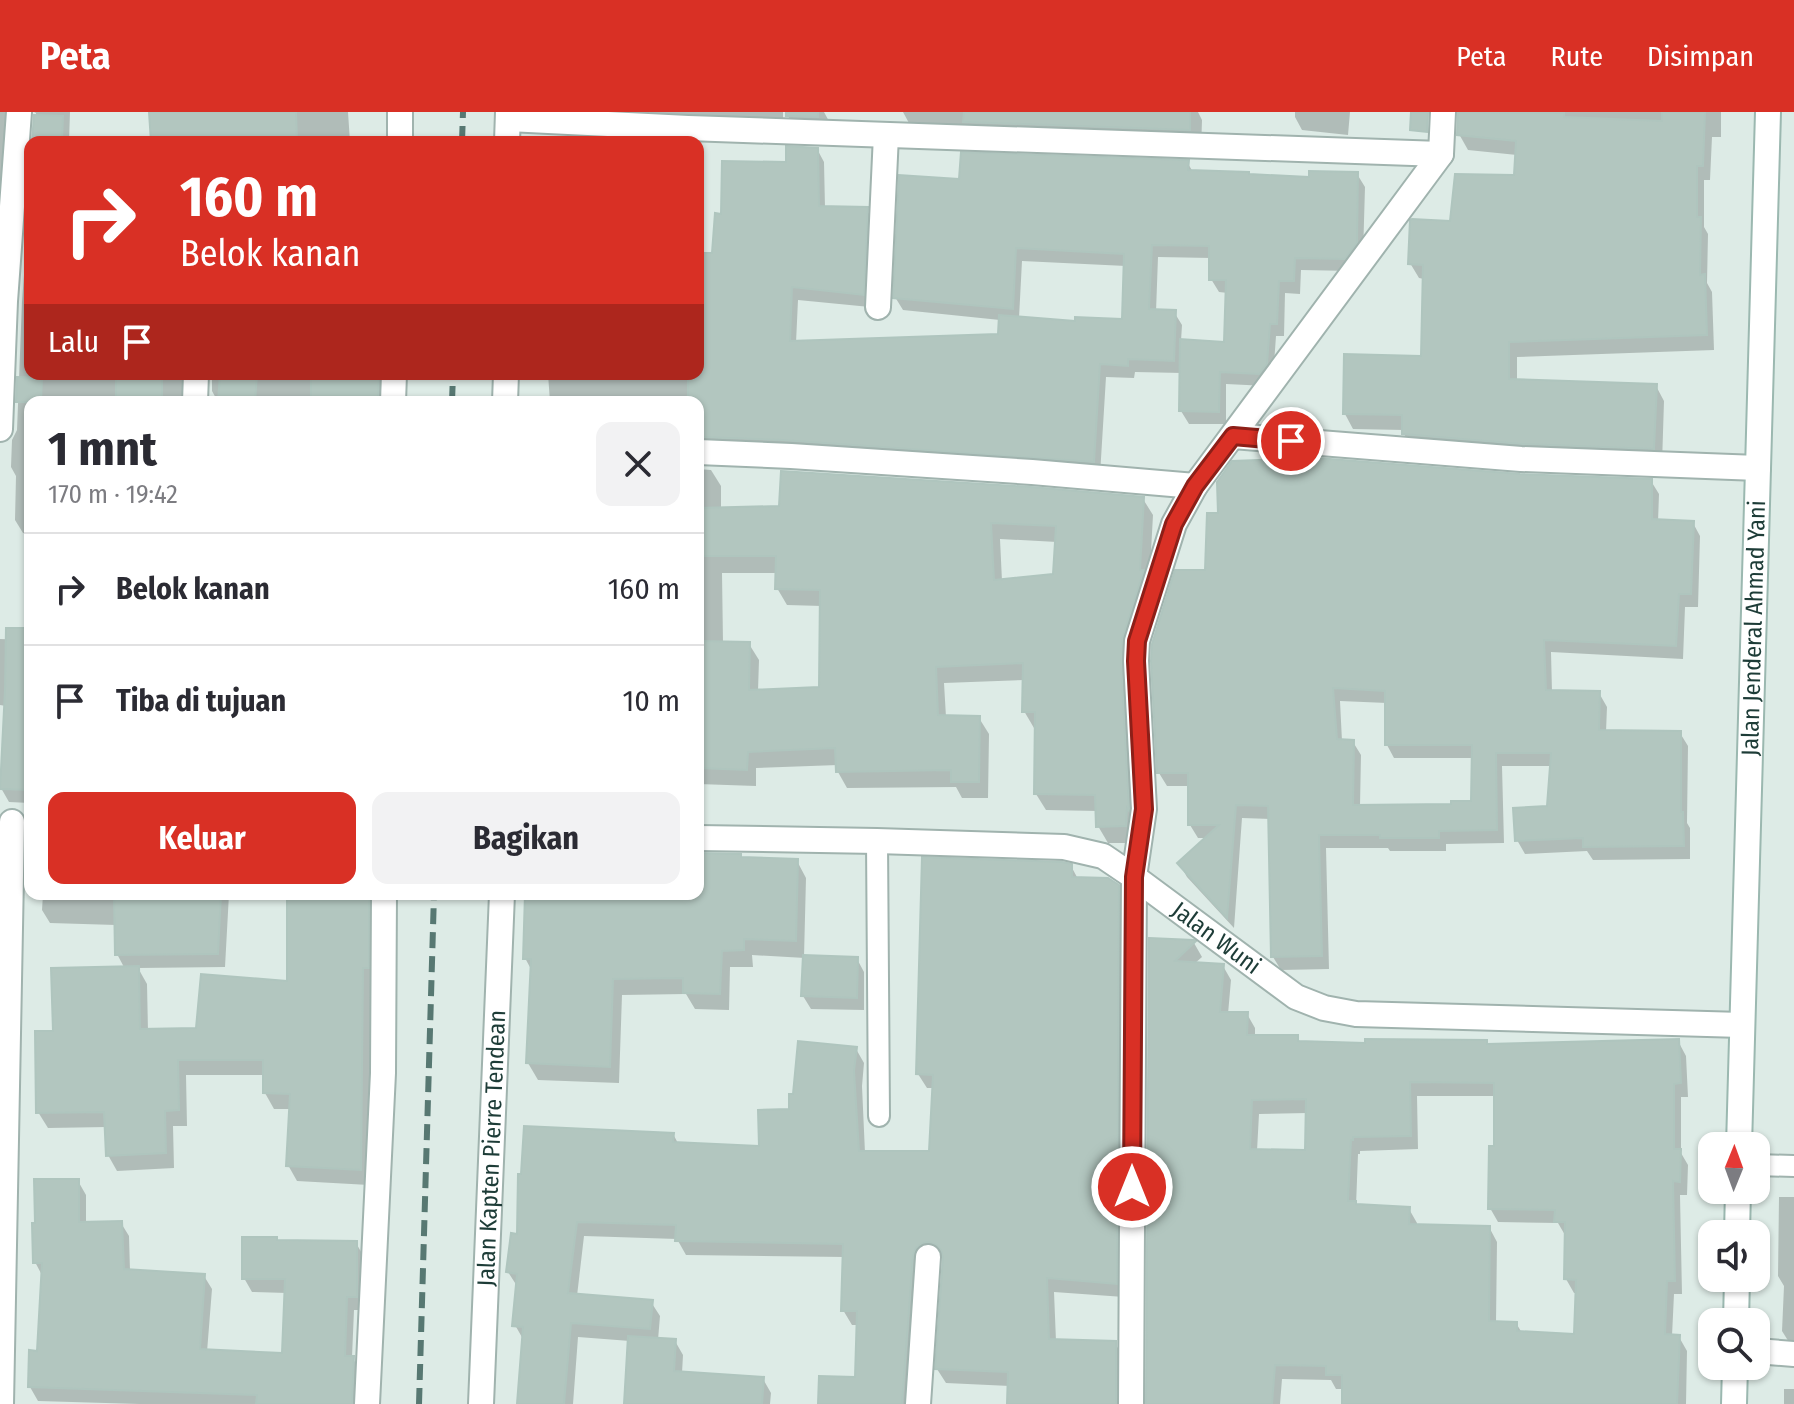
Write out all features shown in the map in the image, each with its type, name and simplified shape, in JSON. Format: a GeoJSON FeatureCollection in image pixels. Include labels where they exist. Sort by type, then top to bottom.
{"type":"FeatureCollection","features":[{"type":"Feature","properties":{"kind":"street"},"geometry":{"type":"LineString","coordinates":[[0,429],[5,301],[19,112]]}},
{"type":"Feature","properties":{"kind":"street"},"geometry":{"type":"LineString","coordinates":[[400,112],[400,136]]}},
{"type":"Feature","properties":{"kind":"street"},"geometry":{"type":"LineString","coordinates":[[1131,1404],[1134,877],[1144,809],[1137,641],[1174,524],[1195,486],[1441,154],[1443,112]]}},
{"type":"Feature","properties":{"kind":"street","name":"Jalan Jenderal Ahmad Yani"},"geometry":{"type":"LineString","coordinates":[[1739,1132],[1768,112]]}},
{"type":"Feature","properties":{"kind":"street"},"geometry":{"type":"LineString","coordinates":[[508,124],[688,135],[886,135],[1441,154]]}},
{"type":"Feature","properties":{"kind":"street"},"geometry":{"type":"LineString","coordinates":[[878,307],[886,135]]}},
{"type":"Feature","properties":{"kind":"street"},"geometry":{"type":"LineString","coordinates":[[1233,436],[1521,459],[1758,468]]}},
{"type":"Feature","properties":{"kind":"street"},"geometry":{"type":"LineString","coordinates":[[704,452],[1017,471],[1195,486]]}},
{"type":"Feature","properties":{"kind":"street"},"geometry":{"type":"LineString","coordinates":[[1,1404],[2,1240],[14,822]]}},
{"type":"Feature","properties":{"kind":"street","name":"Jalan Wuni"},"geometry":{"type":"LineString","coordinates":[[704,838],[1064,847],[1103,856],[1296,997],[1324,1008],[1356,1014],[1742,1025]]}},
{"type":"Feature","properties":{"kind":"street"},"geometry":{"type":"LineString","coordinates":[[367,1404],[383,1073],[384,900]]}},
{"type":"Feature","properties":{"kind":"street","name":"Jalan Kapten Pierre Tendean"},"geometry":{"type":"LineString","coordinates":[[481,1404],[502,900]]}},
{"type":"Feature","properties":{"kind":"street"},"geometry":{"type":"LineString","coordinates":[[918,1404],[928,1257]]}},
{"type":"Feature","properties":{"kind":"street"},"geometry":{"type":"LineString","coordinates":[[1770,1352],[1794,1354]]}},
{"type":"Feature","properties":{"kind":"street"},"geometry":{"type":"LineString","coordinates":[[1734,1404],[1735,1380]]}},
{"type":"Feature","properties":{"kind":"lane"},"geometry":{"type":"LineString","coordinates":[[877,841],[879,1116]]}},
{"type":"Feature","properties":{"kind":"lane"},"geometry":{"type":"LineString","coordinates":[[1770,1165],[1794,1166]]}},
{"type":"Feature","properties":{"kind":"building"},"geometry":{"type":"Polygon","coordinates":[[[149,112],[296,112],[297,136],[151,136],[149,112]]]}},
{"type":"Feature","properties":{"kind":"building"},"geometry":{"type":"Polygon","coordinates":[[[786,112],[818,112],[818,117],[786,116],[786,112]]]}},
{"type":"Feature","properties":{"kind":"building"},"geometry":{"type":"Polygon","coordinates":[[[964,112],[1190,112],[1190,130],[963,122],[964,112]]]}},
{"type":"Feature","properties":{"kind":"building"},"geometry":{"type":"Polygon","coordinates":[[[1411,112],[1428,112],[1427,132],[1410,130],[1411,112]]]}},
{"type":"Feature","properties":{"kind":"building"},"geometry":{"type":"Polygon","coordinates":[[[1458,112],[1564,113],[1564,117],[1662,121],[1662,112],[1705,112],[1703,166],[1697,166],[1697,217],[1701,217],[1700,275],[1705,274],[1707,335],[1509,342],[1509,379],[1657,384],[1654,449],[1522,444],[1402,434],[1402,415],[1343,414],[1344,354],[1421,356],[1423,265],[1408,264],[1410,220],[1450,221],[1455,174],[1514,175],[1516,141],[1457,135],[1458,112]]]}},
{"type":"Feature","properties":{"kind":"building"},"geometry":{"type":"Polygon","coordinates":[[[34,115],[63,116],[62,136],[32,136],[34,115]]]}},
{"type":"Feature","properties":{"kind":"building"},"geometry":{"type":"Polygon","coordinates":[[[786,146],[818,148],[819,206],[868,207],[864,295],[792,287],[790,341],[998,334],[999,315],[1075,321],[1075,317],[1122,319],[1124,254],[1016,248],[1013,309],[893,298],[899,175],[959,179],[961,152],[1189,160],[1188,170],[1249,174],[1309,177],[1309,171],[1358,172],[1357,243],[1345,259],[1295,258],[1294,281],[1279,281],[1277,324],[1270,324],[1267,364],[1259,374],[1220,372],[1219,412],[1179,411],[1180,339],[1224,342],[1226,280],[1209,280],[1209,246],[1152,245],[1149,309],[1176,310],[1174,361],[1128,359],[1128,366],[1100,364],[1094,462],[704,437],[704,396],[688,396],[688,380],[704,380],[704,253],[712,253],[715,213],[721,214],[722,161],[786,162],[786,146]]]}},
{"type":"Feature","properties":{"kind":"building"},"geometry":{"type":"Polygon","coordinates":[[[17,377],[42,380],[41,396],[24,396],[24,402],[16,402],[17,377]]]}},
{"type":"Feature","properties":{"kind":"building"},"geometry":{"type":"Polygon","coordinates":[[[116,380],[162,380],[162,396],[116,396],[116,380]]]}},
{"type":"Feature","properties":{"kind":"building"},"geometry":{"type":"Polygon","coordinates":[[[220,380],[257,380],[255,396],[218,396],[220,380]]]}},
{"type":"Feature","properties":{"kind":"building"},"geometry":{"type":"Polygon","coordinates":[[[311,380],[379,380],[378,396],[311,396],[311,380]]]}},
{"type":"Feature","properties":{"kind":"building"},"geometry":{"type":"Polygon","coordinates":[[[1317,458],[1520,474],[1652,479],[1652,519],[1694,521],[1691,594],[1679,594],[1676,646],[1544,640],[1546,690],[1600,691],[1599,730],[1681,731],[1684,846],[1583,847],[1583,838],[1515,841],[1513,808],[1547,806],[1551,753],[1496,753],[1497,830],[1439,831],[1439,838],[1319,835],[1322,956],[1271,957],[1268,806],[1236,805],[1227,918],[1177,863],[1219,825],[1188,825],[1188,773],[1157,773],[1152,644],[1175,570],[1205,570],[1207,513],[1218,513],[1217,482],[1232,461],[1317,458]],[[1333,688],[1337,739],[1354,740],[1353,805],[1471,801],[1472,745],[1385,745],[1385,691],[1333,688]]]}},
{"type":"Feature","properties":{"kind":"building"},"geometry":{"type":"Polygon","coordinates":[[[781,471],[1144,497],[1140,570],[1144,570],[1122,640],[1129,808],[1126,826],[1096,827],[1095,795],[1034,794],[1035,712],[1022,712],[1023,663],[936,667],[938,715],[980,716],[979,782],[951,782],[951,770],[836,772],[835,748],[748,752],[747,770],[704,768],[704,641],[750,642],[749,690],[819,687],[820,590],[775,589],[776,556],[704,556],[704,508],[779,506],[781,471]],[[991,523],[994,580],[1053,574],[1056,526],[991,523]]]}},
{"type":"Feature","properties":{"kind":"building"},"geometry":{"type":"Polygon","coordinates":[[[6,628],[24,628],[24,790],[0,789],[6,628]]]}},
{"type":"Feature","properties":{"kind":"building"},"geometry":{"type":"Polygon","coordinates":[[[704,853],[798,859],[796,941],[744,939],[744,950],[722,951],[720,994],[683,993],[683,978],[613,979],[610,1067],[526,1063],[531,959],[523,959],[525,900],[704,900],[704,853]]]}},
{"type":"Feature","properties":{"kind":"building"},"geometry":{"type":"Polygon","coordinates":[[[922,857],[1062,862],[1072,864],[1072,877],[1108,878],[1119,885],[1117,1284],[1047,1278],[1049,1339],[1116,1341],[1116,1404],[1007,1404],[1008,1372],[935,1369],[943,1257],[937,1245],[928,1242],[916,1248],[913,1256],[902,1404],[818,1404],[819,1376],[855,1377],[857,1311],[841,1311],[843,1244],[675,1241],[676,1225],[577,1222],[568,1293],[653,1300],[650,1329],[571,1323],[564,1404],[517,1404],[523,1327],[512,1326],[517,1274],[506,1272],[511,1233],[517,1234],[518,1174],[521,1174],[524,1126],[674,1133],[673,1142],[759,1146],[758,1110],[789,1109],[798,1041],[857,1047],[854,1071],[859,1151],[929,1151],[933,1075],[916,1074],[922,857]]]}},
{"type":"Feature","properties":{"kind":"building"},"geometry":{"type":"Polygon","coordinates":[[[114,900],[221,900],[218,954],[115,955],[114,900]]]}},
{"type":"Feature","properties":{"kind":"building"},"geometry":{"type":"Polygon","coordinates":[[[287,900],[369,900],[369,968],[363,968],[361,1170],[286,1166],[290,1094],[263,1093],[263,1060],[178,1060],[179,1110],[165,1111],[166,1153],[106,1156],[104,1112],[36,1113],[35,1031],[53,1031],[51,968],[139,966],[140,1029],[196,1028],[201,974],[287,981],[287,900]]]}},
{"type":"Feature","properties":{"kind":"building"},"geometry":{"type":"Polygon","coordinates":[[[1149,938],[1196,941],[1175,961],[1224,964],[1220,1012],[1248,1012],[1247,1035],[1298,1035],[1298,1041],[1365,1043],[1365,1039],[1487,1040],[1487,1044],[1679,1039],[1681,1083],[1674,1084],[1674,1149],[1681,1149],[1680,1182],[1673,1181],[1675,1281],[1667,1281],[1665,1334],[1680,1335],[1677,1404],[1342,1404],[1342,1375],[1326,1375],[1326,1366],[1275,1365],[1272,1404],[1146,1404],[1149,938]],[[1410,1082],[1411,1136],[1353,1137],[1348,1201],[1410,1207],[1409,1224],[1490,1226],[1489,1321],[1517,1322],[1517,1331],[1574,1334],[1576,1280],[1564,1279],[1565,1222],[1554,1222],[1555,1210],[1488,1209],[1489,1146],[1494,1146],[1494,1083],[1410,1082]],[[1306,1099],[1252,1100],[1250,1149],[1305,1150],[1306,1099]]]}},
{"type":"Feature","properties":{"kind":"building"},"geometry":{"type":"Polygon","coordinates":[[[803,955],[858,957],[857,998],[801,996],[803,955]]]}},
{"type":"Feature","properties":{"kind":"building"},"geometry":{"type":"Polygon","coordinates":[[[34,1179],[79,1179],[79,1222],[122,1221],[124,1269],[205,1274],[200,1349],[282,1353],[285,1279],[242,1279],[242,1237],[357,1241],[357,1297],[347,1297],[345,1356],[354,1356],[352,1404],[256,1404],[257,1395],[28,1387],[29,1350],[37,1351],[42,1263],[33,1263],[34,1179]]]}},
{"type":"Feature","properties":{"kind":"building"},"geometry":{"type":"Polygon","coordinates":[[[628,1336],[676,1339],[674,1371],[764,1377],[762,1404],[624,1404],[628,1336]]]}},
{"type":"Feature","properties":{"kind":"railway"},"geometry":{"type":"LineString","coordinates":[[462,136],[463,112]]}},
{"type":"Feature","properties":{"kind":"railway"},"geometry":{"type":"LineString","coordinates":[[452,396],[453,380]]}},
{"type":"Feature","properties":{"kind":"railway"},"geometry":{"type":"LineString","coordinates":[[419,1404],[434,900]]}},
{"type":"Feature","properties":{"kind":"route"},"geometry":{"type":"LineString","coordinates":[[1132,1187],[1134,877],[1144,809],[1137,641],[1174,524],[1195,486],[1233,436],[1291,441]]}}]}
